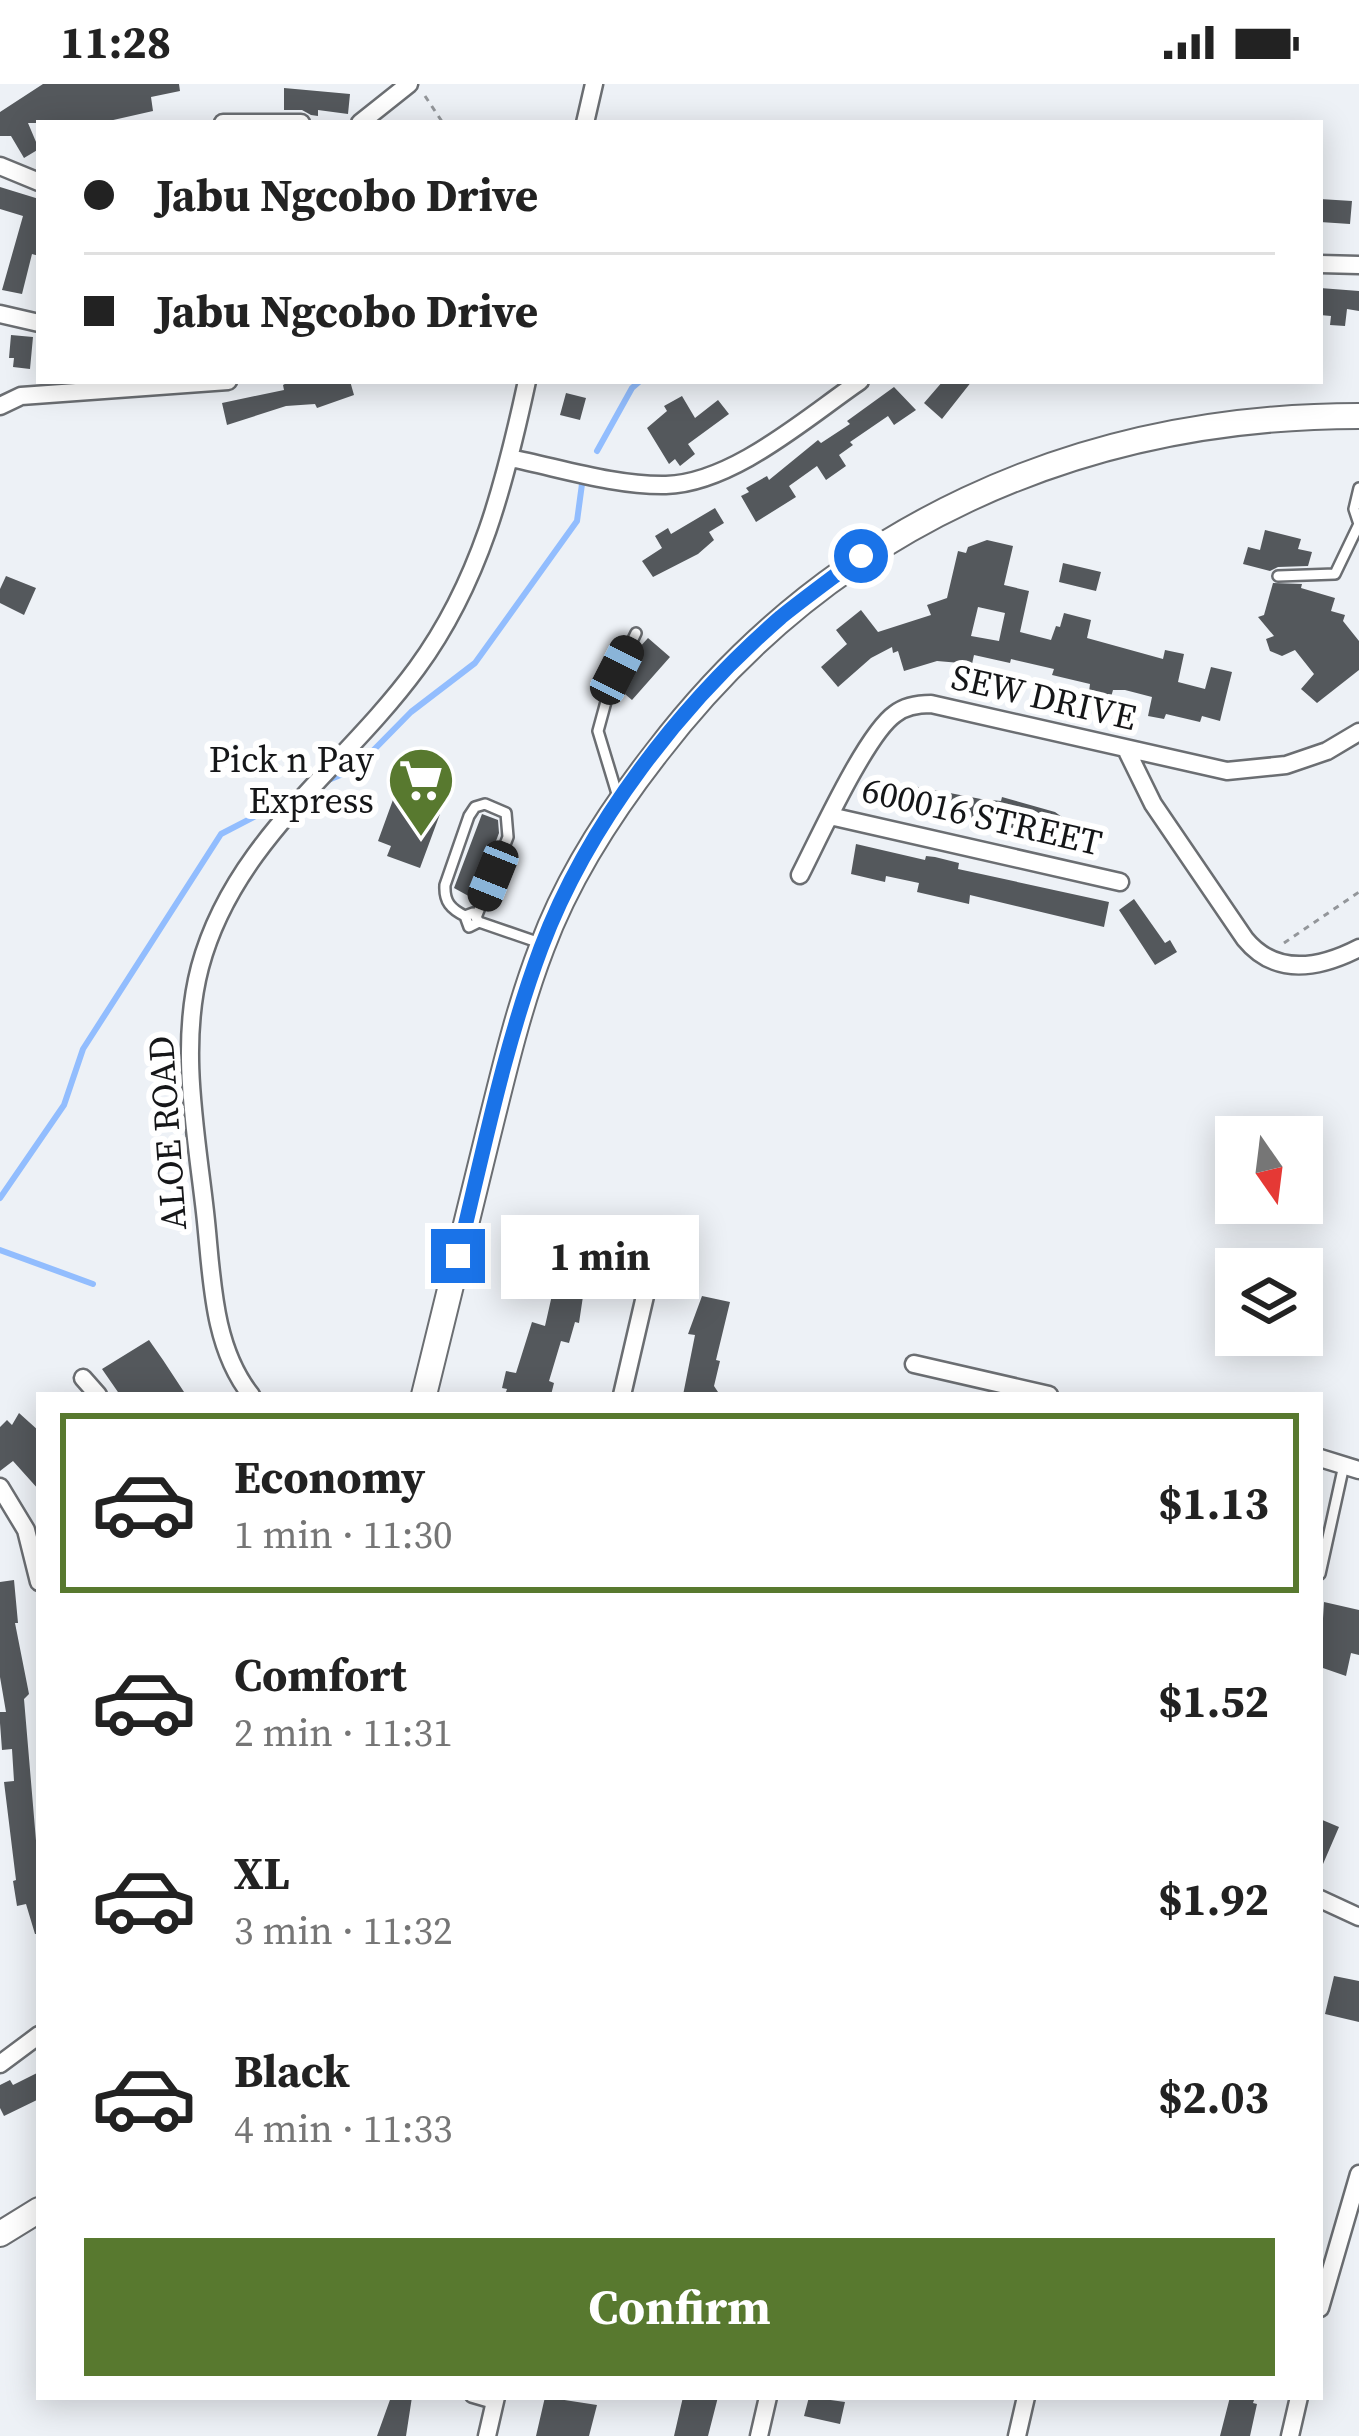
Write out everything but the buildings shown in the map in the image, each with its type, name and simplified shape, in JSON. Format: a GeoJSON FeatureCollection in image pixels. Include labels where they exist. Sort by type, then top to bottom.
{"type":"FeatureCollection","features":[{"type":"Feature","properties":{"kind":"main road"},"geometry":{"type":"LineString","coordinates":[[425,1392],[504,1072],[543,944],[585,858],[620,802],[686,716],[782,617],[861,556],[922,520],[1034,471],[1137,440],[1248,422],[1359,416]]}},
{"type":"Feature","properties":{"kind":"main road"},"geometry":{"type":"LineString","coordinates":[[0,2234],[36,2212]]}},
{"type":"Feature","properties":{"kind":"street"},"geometry":{"type":"LineString","coordinates":[[364,120],[414,84]]}},
{"type":"Feature","properties":{"kind":"street"},"geometry":{"type":"LineString","coordinates":[[586,120],[594,84]]}},
{"type":"Feature","properties":{"kind":"street"},"geometry":{"type":"LineString","coordinates":[[0,166],[36,180]]}},
{"type":"Feature","properties":{"kind":"street"},"geometry":{"type":"LineString","coordinates":[[1323,264],[1359,265]]}},
{"type":"Feature","properties":{"kind":"street"},"geometry":{"type":"LineString","coordinates":[[0,314],[36,322]]}},
{"type":"Feature","properties":{"kind":"street"},"geometry":{"type":"LineString","coordinates":[[0,406],[21,396],[174,384]]}},
{"type":"Feature","properties":{"kind":"street","name":"ALOE ROAD"},"geometry":{"type":"LineString","coordinates":[[249,1392],[227,1354],[214,1294],[190,1062],[193,1000],[200,969],[225,900],[249,859],[386,705],[434,642],[482,551],[511,458],[526,384]]}},
{"type":"Feature","properties":{"kind":"street"},"geometry":{"type":"LineString","coordinates":[[511,458],[644,484],[705,478],[736,465],[856,384]]}},
{"type":"Feature","properties":{"kind":"street","name":"SEW DRIVE"},"geometry":{"type":"LineString","coordinates":[[800,875],[888,720],[921,704],[1212,770],[1249,771],[1308,758],[1359,732]]}},
{"type":"Feature","properties":{"kind":"street"},"geometry":{"type":"LineString","coordinates":[[1126,749],[1153,804],[1262,957],[1308,966],[1359,948]]}},
{"type":"Feature","properties":{"kind":"street","name":"600016 STREET"},"geometry":{"type":"LineString","coordinates":[[830,816],[1120,881]]}},
{"type":"Feature","properties":{"kind":"street"},"geometry":{"type":"LineString","coordinates":[[623,1392],[645,1296]]}},
{"type":"Feature","properties":{"kind":"street"},"geometry":{"type":"LineString","coordinates":[[914,1364],[1036,1392]]}},
{"type":"Feature","properties":{"kind":"street"},"geometry":{"type":"LineString","coordinates":[[83,1378],[95,1392]]}},
{"type":"Feature","properties":{"kind":"street"},"geometry":{"type":"LineString","coordinates":[[1323,1459],[1352,1468]]}},
{"type":"Feature","properties":{"kind":"street"},"geometry":{"type":"LineString","coordinates":[[0,1487],[26,1530],[36,1564]]}},
{"type":"Feature","properties":{"kind":"street"},"geometry":{"type":"LineString","coordinates":[[1323,1900],[1359,1917]]}},
{"type":"Feature","properties":{"kind":"street"},"geometry":{"type":"LineString","coordinates":[[0,2064],[36,2037]]}},
{"type":"Feature","properties":{"kind":"street"},"geometry":{"type":"LineString","coordinates":[[1323,2298],[1359,2174]]}},
{"type":"Feature","properties":{"kind":"street"},"geometry":{"type":"LineString","coordinates":[[758,2436],[767,2400]]}},
{"type":"Feature","properties":{"kind":"street"},"geometry":{"type":"LineString","coordinates":[[1017,2436],[1025,2400]]}},
{"type":"Feature","properties":{"kind":"street"},"geometry":{"type":"LineString","coordinates":[[1290,2436],[1298,2400]]}},
{"type":"Feature","properties":{"kind":"street"},"geometry":{"type":"LineString","coordinates":[[487,2436],[495,2401]]}},
{"type":"Feature","properties":{"kind":"lane"},"geometry":{"type":"LineString","coordinates":[[1278,576],[1334,574],[1359,524],[1354,509],[1359,488]]}},
{"type":"Feature","properties":{"kind":"lane"},"geometry":{"type":"LineString","coordinates":[[620,802],[598,731],[610,687],[636,633]]}},
{"type":"Feature","properties":{"kind":"lane"},"geometry":{"type":"LineString","coordinates":[[474,918],[509,828],[506,813],[481,804],[470,816],[445,885],[448,904],[474,918],[543,944]]}},
{"type":"Feature","properties":{"kind":"lane"},"geometry":{"type":"LineString","coordinates":[[1323,1564],[1352,1468]]}},
{"type":"Feature","properties":{"kind":"path"},"geometry":{"type":"LineString","coordinates":[[414,84],[441,120]]}},
{"type":"Feature","properties":{"kind":"path"},"geometry":{"type":"LineString","coordinates":[[1262,957],[1359,892]]}},
{"type":"Feature","properties":{"kind":"waterway"},"geometry":{"type":"LineString","coordinates":[[597,451],[637,384]]}},
{"type":"Feature","properties":{"kind":"waterway"},"geometry":{"type":"LineString","coordinates":[[326,781],[355,769],[411,712],[475,663],[577,521],[582,484]]}},
{"type":"Feature","properties":{"kind":"waterway"},"geometry":{"type":"LineString","coordinates":[[0,1198],[64,1105],[83,1049],[221,834],[298,794]]}},
{"type":"Feature","properties":{"kind":"waterway"},"geometry":{"type":"LineString","coordinates":[[0,1250],[93,1284]]}},
{"type":"Feature","properties":{"kind":"place","name":"Pick n Pay Express"},"geometry":{"type":"Point","coordinates":[421,839]}},
{"type":"Feature","properties":{"kind":"route"},"geometry":{"type":"LineString","coordinates":[[458,1256],[523,1002],[543,944],[585,858],[626,791],[725,671],[782,617],[861,556]]}}]}
